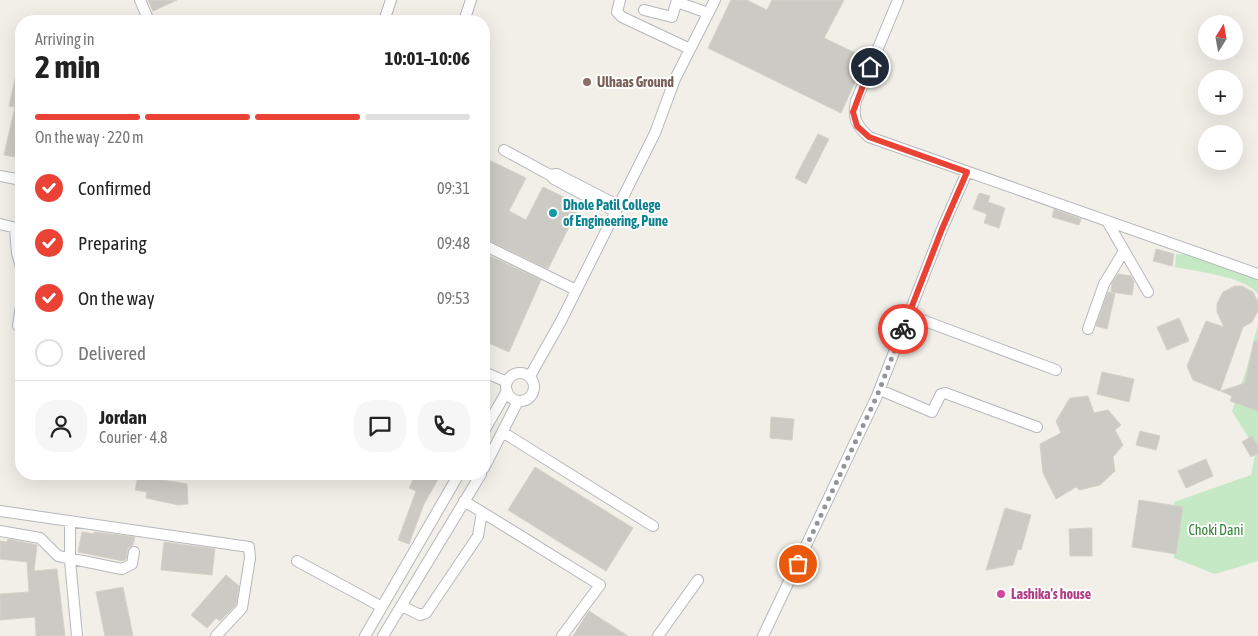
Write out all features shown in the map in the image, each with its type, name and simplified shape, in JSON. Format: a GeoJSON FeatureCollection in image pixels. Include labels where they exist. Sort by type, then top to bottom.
{"type":"FeatureCollection","features":[{"type":"Feature","properties":{"kind":"street"},"geometry":{"type":"LineString","coordinates":[[140,0],[146,15]]}},
{"type":"Feature","properties":{"kind":"street"},"geometry":{"type":"LineString","coordinates":[[386,15],[391,0]]}},
{"type":"Feature","properties":{"kind":"street"},"geometry":{"type":"LineString","coordinates":[[466,15],[471,0]]}},
{"type":"Feature","properties":{"kind":"street"},"geometry":{"type":"LineString","coordinates":[[620,0],[617,12],[622,17],[690,49]]}},
{"type":"Feature","properties":{"kind":"street"},"geometry":{"type":"LineString","coordinates":[[530,376],[562,321],[618,209],[655,133],[676,78],[715,0]]}},
{"type":"Feature","properties":{"kind":"street"},"geometry":{"type":"LineString","coordinates":[[898,0],[853,112],[857,126],[869,137],[1258,274]]}},
{"type":"Feature","properties":{"kind":"street"},"geometry":{"type":"LineString","coordinates":[[662,36],[669,18],[672,17],[677,1],[708,13]]}},
{"type":"Feature","properties":{"kind":"street"},"geometry":{"type":"LineString","coordinates":[[644,10],[669,18]]}},
{"type":"Feature","properties":{"kind":"street"},"geometry":{"type":"LineString","coordinates":[[504,150],[550,175],[554,180],[618,209]]}},
{"type":"Feature","properties":{"kind":"street"},"geometry":{"type":"LineString","coordinates":[[764,636],[880,390],[942,229],[967,172]]}},
{"type":"Feature","properties":{"kind":"street"},"geometry":{"type":"LineString","coordinates":[[0,176],[15,179]]}},
{"type":"Feature","properties":{"kind":"street"},"geometry":{"type":"LineString","coordinates":[[1107,221],[1148,292]]}},
{"type":"Feature","properties":{"kind":"street"},"geometry":{"type":"LineString","coordinates":[[0,224],[15,227]]}},
{"type":"Feature","properties":{"kind":"street"},"geometry":{"type":"LineString","coordinates":[[490,248],[576,290]]}},
{"type":"Feature","properties":{"kind":"street"},"geometry":{"type":"LineString","coordinates":[[1088,329],[1104,284],[1124,251]]}},
{"type":"Feature","properties":{"kind":"street"},"geometry":{"type":"LineString","coordinates":[[909,315],[1056,370]]}},
{"type":"Feature","properties":{"kind":"street"},"geometry":{"type":"LineString","coordinates":[[490,376],[507,387],[512,399],[518,401],[526,400],[533,394],[535,384],[530,376],[517,373],[507,387],[490,420]]}},
{"type":"Feature","properties":{"kind":"street"},"geometry":{"type":"LineString","coordinates":[[880,390],[932,412],[941,394],[945,393],[1036,428]]}},
{"type":"Feature","properties":{"kind":"street"},"geometry":{"type":"LineString","coordinates":[[490,458],[504,433],[518,401]]}},
{"type":"Feature","properties":{"kind":"street"},"geometry":{"type":"LineString","coordinates":[[504,433],[653,526]]}},
{"type":"Feature","properties":{"kind":"street"},"geometry":{"type":"LineString","coordinates":[[365,636],[456,480]]}},
{"type":"Feature","properties":{"kind":"street"},"geometry":{"type":"LineString","coordinates":[[383,636],[476,480]]}},
{"type":"Feature","properties":{"kind":"street"},"geometry":{"type":"LineString","coordinates":[[464,501],[600,585],[562,636]]}},
{"type":"Feature","properties":{"kind":"street"},"geometry":{"type":"LineString","coordinates":[[0,511],[70,523],[249,547],[250,558],[242,608],[216,636]]}},
{"type":"Feature","properties":{"kind":"street"},"geometry":{"type":"LineString","coordinates":[[402,606],[420,615],[426,614],[478,536],[482,512]]}},
{"type":"Feature","properties":{"kind":"street"},"geometry":{"type":"LineString","coordinates":[[70,523],[70,560],[77,636]]}},
{"type":"Feature","properties":{"kind":"street"},"geometry":{"type":"LineString","coordinates":[[0,531],[40,538],[58,556],[70,560],[122,569],[132,564],[134,552]]}},
{"type":"Feature","properties":{"kind":"street"},"geometry":{"type":"LineString","coordinates":[[297,561],[382,608]]}},
{"type":"Feature","properties":{"kind":"street"},"geometry":{"type":"LineString","coordinates":[[658,636],[698,580]]}},
{"type":"Feature","properties":{"kind":"green space"},"geometry":{"type":"Polygon","coordinates":[[[1176,254],[1199,256],[1258,277],[1258,294],[1251,288],[1232,279],[1175,267],[1176,254]]]}},
{"type":"Feature","properties":{"kind":"green space","name":"Choki Dani"},"geometry":{"type":"Polygon","coordinates":[[[1258,324],[1258,561],[1215,574],[1174,558],[1174,502],[1251,475],[1256,450],[1232,411],[1246,371],[1258,324]]]}},
{"type":"Feature","properties":{"kind":"building"},"geometry":{"type":"Polygon","coordinates":[[[148,0],[177,0],[153,11],[148,0]]]}},
{"type":"Feature","properties":{"kind":"building"},"geometry":{"type":"Polygon","coordinates":[[[731,0],[747,0],[767,10],[772,0],[844,0],[824,38],[866,58],[841,113],[708,48],[731,0]]]}},
{"type":"Feature","properties":{"kind":"building"},"geometry":{"type":"Polygon","coordinates":[[[15,79],[15,107],[9,106],[15,79]]]}},
{"type":"Feature","properties":{"kind":"building"},"geometry":{"type":"Polygon","coordinates":[[[15,107],[15,157],[4,155],[15,107]]]}},
{"type":"Feature","properties":{"kind":"building"},"geometry":{"type":"Polygon","coordinates":[[[818,134],[829,139],[806,184],[795,178],[818,134]]]}},
{"type":"Feature","properties":{"kind":"building","name":"Dhole Patil College of Engineering, Pune"},"geometry":{"type":"Polygon","coordinates":[[[490,160],[526,178],[509,211],[526,220],[543,187],[580,205],[548,269],[490,241],[490,160]]]}},
{"type":"Feature","properties":{"kind":"building"},"geometry":{"type":"Polygon","coordinates":[[[979,193],[990,196],[988,202],[1005,208],[999,228],[984,223],[987,214],[973,209],[979,193]]]}},
{"type":"Feature","properties":{"kind":"building"},"geometry":{"type":"Polygon","coordinates":[[[1054,209],[1081,219],[1079,225],[1052,217],[1054,209]]]}},
{"type":"Feature","properties":{"kind":"building"},"geometry":{"type":"Polygon","coordinates":[[[1156,249],[1174,254],[1172,266],[1153,261],[1156,249]]]}},
{"type":"Feature","properties":{"kind":"building"},"geometry":{"type":"Polygon","coordinates":[[[490,256],[541,280],[509,352],[490,344],[490,256]]]}},
{"type":"Feature","properties":{"kind":"building"},"geometry":{"type":"Polygon","coordinates":[[[1118,274],[1131,276],[1134,282],[1132,295],[1111,292],[1112,283],[1118,274]]]}},
{"type":"Feature","properties":{"kind":"building"},"geometry":{"type":"Polygon","coordinates":[[[1235,286],[1242,286],[1253,292],[1258,302],[1258,311],[1252,322],[1243,327],[1220,391],[1193,380],[1187,366],[1206,321],[1224,327],[1217,312],[1217,304],[1223,292],[1235,286]]]}},
{"type":"Feature","properties":{"kind":"building"},"geometry":{"type":"Polygon","coordinates":[[[1108,292],[1115,294],[1107,329],[1096,326],[1108,292]]]}},
{"type":"Feature","properties":{"kind":"building"},"geometry":{"type":"Polygon","coordinates":[[[1179,318],[1189,341],[1167,350],[1157,327],[1179,318]]]}},
{"type":"Feature","properties":{"kind":"building"},"geometry":{"type":"Polygon","coordinates":[[[1254,341],[1258,341],[1258,411],[1230,401],[1232,396],[1221,391],[1245,383],[1254,341]]]}},
{"type":"Feature","properties":{"kind":"building"},"geometry":{"type":"Polygon","coordinates":[[[1102,372],[1134,379],[1129,402],[1097,394],[1102,372]]]}},
{"type":"Feature","properties":{"kind":"building"},"geometry":{"type":"Polygon","coordinates":[[[1088,396],[1094,413],[1108,410],[1121,425],[1115,430],[1123,445],[1113,457],[1115,471],[1100,485],[1079,490],[1076,487],[1056,499],[1043,473],[1040,444],[1061,433],[1056,421],[1070,398],[1088,396]]]}},
{"type":"Feature","properties":{"kind":"building"},"geometry":{"type":"Polygon","coordinates":[[[771,417],[794,419],[792,440],[770,438],[771,417]]]}},
{"type":"Feature","properties":{"kind":"building"},"geometry":{"type":"Polygon","coordinates":[[[1140,431],[1160,436],[1156,450],[1136,445],[1140,431]]]}},
{"type":"Feature","properties":{"kind":"building"},"geometry":{"type":"Polygon","coordinates":[[[1252,436],[1258,446],[1258,453],[1251,457],[1242,442],[1252,436]]]}},
{"type":"Feature","properties":{"kind":"building"},"geometry":{"type":"Polygon","coordinates":[[[1206,459],[1213,476],[1186,488],[1178,471],[1206,459]]]}},
{"type":"Feature","properties":{"kind":"building"},"geometry":{"type":"Polygon","coordinates":[[[535,467],[633,528],[606,571],[508,510],[535,467]]]}},
{"type":"Feature","properties":{"kind":"building"},"geometry":{"type":"Polygon","coordinates":[[[137,480],[162,480],[187,484],[188,504],[178,505],[146,498],[147,492],[135,490],[137,480]]]}},
{"type":"Feature","properties":{"kind":"building"},"geometry":{"type":"Polygon","coordinates":[[[413,480],[438,480],[424,504],[409,544],[398,540],[416,491],[409,488],[413,480]]]}},
{"type":"Feature","properties":{"kind":"building"},"geometry":{"type":"Polygon","coordinates":[[[1139,500],[1183,507],[1176,554],[1132,547],[1139,500]]]}},
{"type":"Feature","properties":{"kind":"building"},"geometry":{"type":"Polygon","coordinates":[[[1005,508],[1031,515],[1021,550],[1018,549],[1013,565],[986,570],[1005,508]]]}},
{"type":"Feature","properties":{"kind":"building"},"geometry":{"type":"Polygon","coordinates":[[[1092,528],[1092,556],[1070,556],[1069,529],[1092,528]]]}},
{"type":"Feature","properties":{"kind":"building"},"geometry":{"type":"Polygon","coordinates":[[[82,532],[135,537],[133,545],[128,548],[126,559],[123,561],[78,552],[82,532]]]}},
{"type":"Feature","properties":{"kind":"building"},"geometry":{"type":"Polygon","coordinates":[[[8,539],[37,545],[34,571],[57,569],[65,636],[36,636],[35,617],[0,620],[0,594],[29,592],[27,562],[0,559],[0,541],[7,542],[8,539]]]}},
{"type":"Feature","properties":{"kind":"building"},"geometry":{"type":"Polygon","coordinates":[[[164,542],[215,549],[212,575],[161,570],[164,542]]]}},
{"type":"Feature","properties":{"kind":"building"},"geometry":{"type":"Polygon","coordinates":[[[226,575],[239,586],[236,605],[220,621],[216,618],[207,628],[191,615],[226,575]]]}},
{"type":"Feature","properties":{"kind":"building"},"geometry":{"type":"Polygon","coordinates":[[[123,587],[133,636],[105,636],[96,592],[123,587]]]}},
{"type":"Feature","properties":{"kind":"building"},"geometry":{"type":"Polygon","coordinates":[[[589,611],[628,636],[573,636],[589,611]]]}},
{"type":"Feature","properties":{"kind":"way so far"},"geometry":{"type":"LineString","coordinates":[[798,564],[877,396],[903,329]]}},
{"type":"Feature","properties":{"kind":"place","name":"Ulhaas Ground"},"geometry":{"type":"Point","coordinates":[587,82]}},
{"type":"Feature","properties":{"kind":"place","name":"Dhole Patil College of Engineering, Pune"},"geometry":{"type":"Point","coordinates":[553,213]}},
{"type":"Feature","properties":{"kind":"place","name":"Lashika's house"},"geometry":{"type":"Point","coordinates":[1001,594]}},
{"type":"Feature","properties":{"kind":"route"},"geometry":{"type":"LineString","coordinates":[[870,67],[853,112],[857,126],[869,137],[967,172],[942,229],[903,329]]}}]}
